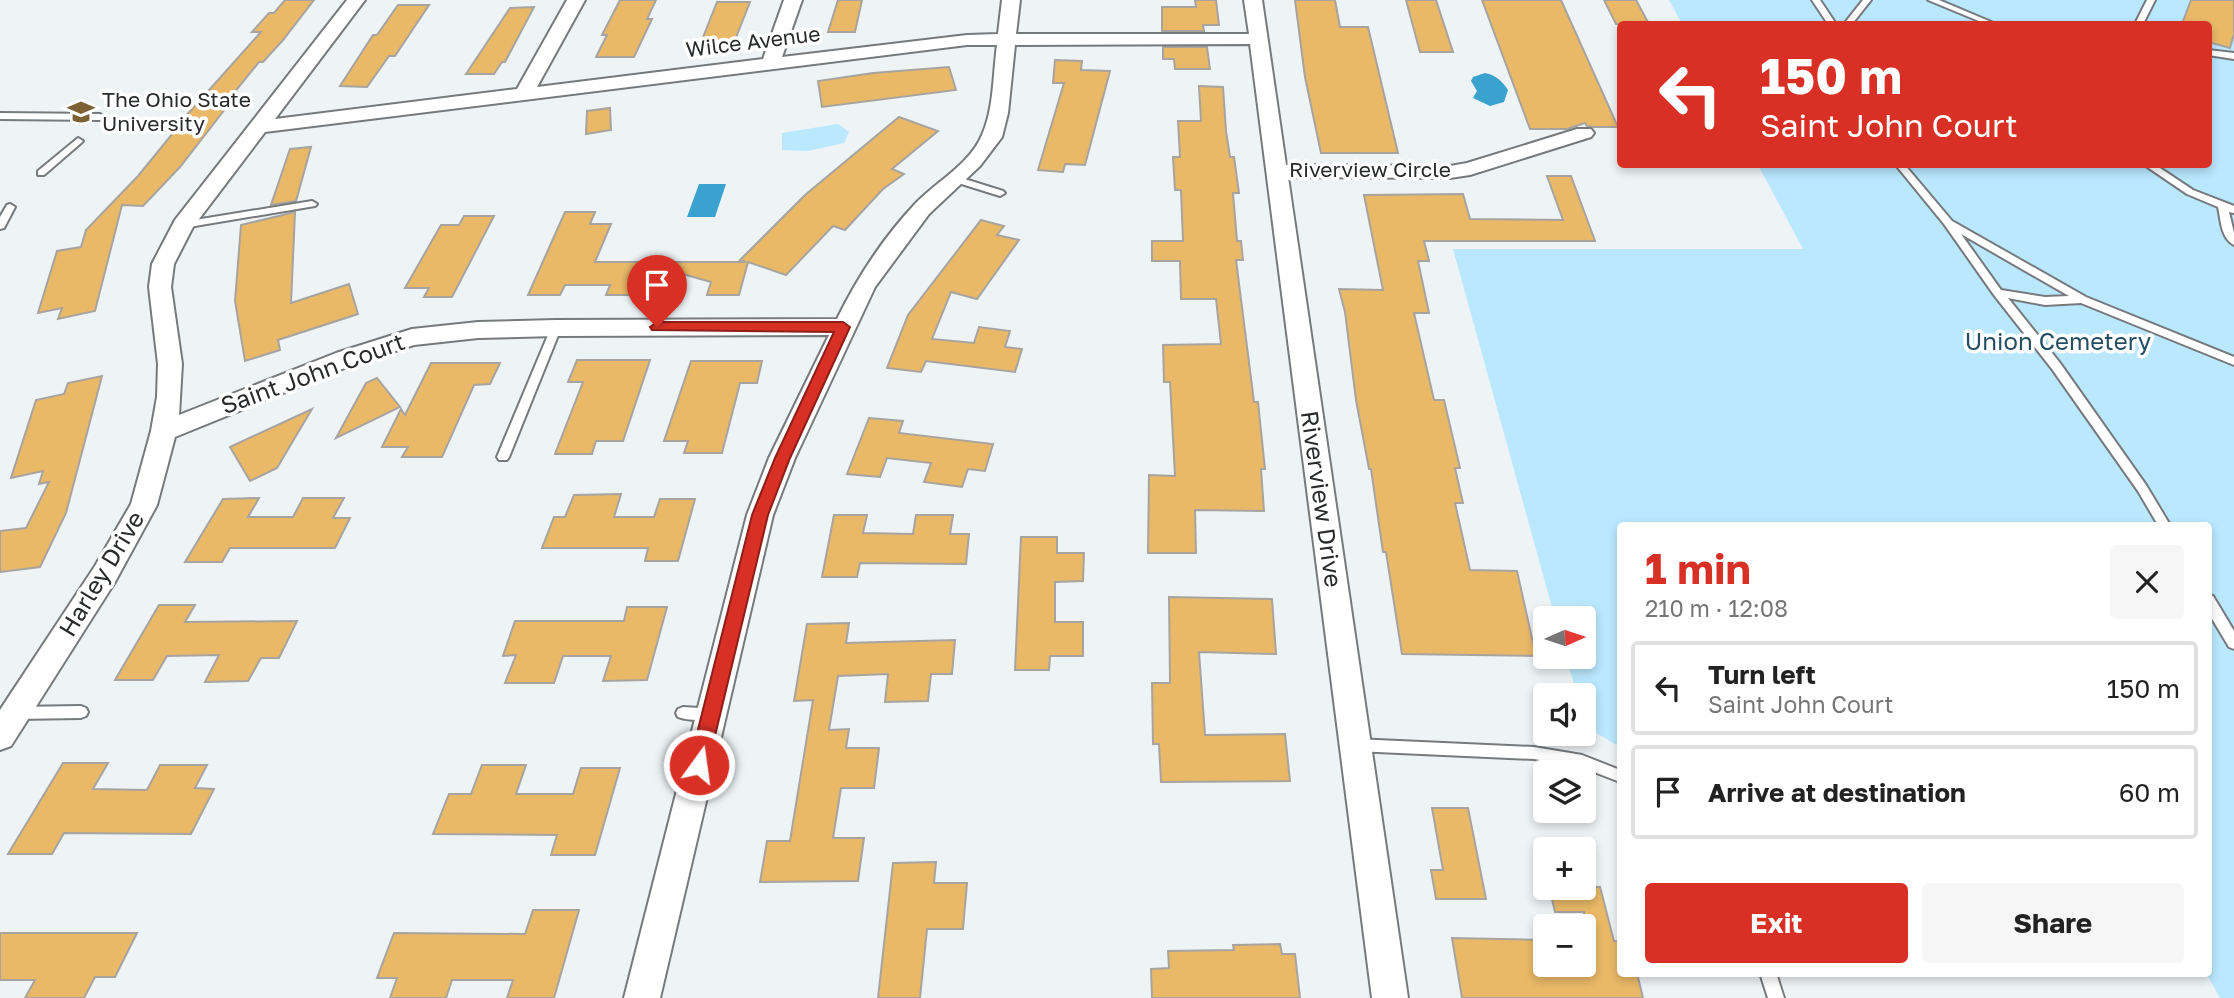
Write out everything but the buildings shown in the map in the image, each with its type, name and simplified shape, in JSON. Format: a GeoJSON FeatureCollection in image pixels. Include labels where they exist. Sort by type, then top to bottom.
{"type":"FeatureCollection","features":[{"type":"Feature","properties":{"kind":"street","name":"Harley Drive"},"geometry":{"type":"LineString","coordinates":[[0,736],[105,574],[144,505],[164,431],[169,397],[170,364],[160,287],[163,264],[183,225],[356,0]]}},
{"type":"Feature","properties":{"kind":"street"},"geometry":{"type":"LineString","coordinates":[[523,94],[576,0]]}},
{"type":"Feature","properties":{"kind":"street"},"geometry":{"type":"LineString","coordinates":[[771,63],[793,0]]}},
{"type":"Feature","properties":{"kind":"street"},"geometry":{"type":"LineString","coordinates":[[642,998],[760,515],[782,458],[865,285],[922,209],[973,162],[992,136],[998,113],[1011,0]]}},
{"type":"Feature","properties":{"kind":"street","name":"Riverview Drive"},"geometry":{"type":"LineString","coordinates":[[1253,0],[1390,998]]}},
{"type":"Feature","properties":{"kind":"street","name":"Wilce Avenue"},"geometry":{"type":"LineString","coordinates":[[257,127],[967,40],[1258,39]]}},
{"type":"Feature","properties":{"kind":"street","name":"Riverview Circle"},"geometry":{"type":"LineString","coordinates":[[1276,171],[1450,172],[1470,169],[1584,133]]}},
{"type":"Feature","properties":{"kind":"street","name":"Saint John Court"},"geometry":{"type":"LineString","coordinates":[[164,431],[344,359],[412,337],[478,330],[556,328],[843,327]]}},
{"type":"Feature","properties":{"kind":"lane"},"geometry":{"type":"LineString","coordinates":[[1816,0],[1830,21]]}},
{"type":"Feature","properties":{"kind":"lane"},"geometry":{"type":"LineString","coordinates":[[1850,21],[1867,0]]}},
{"type":"Feature","properties":{"kind":"lane"},"geometry":{"type":"LineString","coordinates":[[1932,0],[1984,21]]}},
{"type":"Feature","properties":{"kind":"lane"},"geometry":{"type":"LineString","coordinates":[[2140,21],[2151,0]]}},
{"type":"Feature","properties":{"kind":"lane"},"geometry":{"type":"LineString","coordinates":[[2212,53],[2234,56]]}},
{"type":"Feature","properties":{"kind":"lane"},"geometry":{"type":"LineString","coordinates":[[0,116],[100,117]]}},
{"type":"Feature","properties":{"kind":"lane"},"geometry":{"type":"LineString","coordinates":[[40,173],[78,141]]}},
{"type":"Feature","properties":{"kind":"lane"},"geometry":{"type":"LineString","coordinates":[[1902,168],[1948,222],[1998,293],[2056,366],[2142,488],[2162,522]]}},
{"type":"Feature","properties":{"kind":"lane"},"geometry":{"type":"LineString","coordinates":[[2153,168],[2190,192],[2229,209],[2230,237],[2234,242]]}},
{"type":"Feature","properties":{"kind":"lane"},"geometry":{"type":"LineString","coordinates":[[955,179],[1000,193]]}},
{"type":"Feature","properties":{"kind":"lane"},"geometry":{"type":"LineString","coordinates":[[183,225],[312,204]]}},
{"type":"Feature","properties":{"kind":"lane"},"geometry":{"type":"LineString","coordinates":[[0,226],[10,207]]}},
{"type":"Feature","properties":{"kind":"lane"},"geometry":{"type":"LineString","coordinates":[[1948,222],[2082,299],[2234,361]]}},
{"type":"Feature","properties":{"kind":"lane"},"geometry":{"type":"LineString","coordinates":[[1998,293],[2045,301],[2082,299]]}},
{"type":"Feature","properties":{"kind":"lane"},"geometry":{"type":"LineString","coordinates":[[503,457],[556,328]]}},
{"type":"Feature","properties":{"kind":"lane"},"geometry":{"type":"LineString","coordinates":[[2212,607],[2234,643]]}},
{"type":"Feature","properties":{"kind":"lane"},"geometry":{"type":"LineString","coordinates":[[15,713],[81,712]]}},
{"type":"Feature","properties":{"kind":"lane"},"geometry":{"type":"LineString","coordinates":[[683,713],[712,713]]}},
{"type":"Feature","properties":{"kind":"lane"},"geometry":{"type":"LineString","coordinates":[[1355,745],[1534,752],[1582,761],[1617,775]]}},
{"type":"Feature","properties":{"kind":"lane"},"geometry":{"type":"LineString","coordinates":[[1769,977],[1776,998]]}},
{"type":"Feature","properties":{"kind":"green space","name":"Union Cemetery"},"geometry":{"type":"Polygon","coordinates":[[[1669,0],[2234,0],[2234,998],[2220,998],[2208,977],[2212,977],[2212,522],[1617,522],[1617,745],[1596,733],[1596,683],[1574,683],[1570,669],[1596,669],[1596,606],[1552,606],[1453,249],[1803,249],[1760,168],[2212,168],[2212,21],[1680,21],[1669,0]]]}},
{"type":"Feature","properties":{"kind":"green space"},"geometry":{"type":"Polygon","coordinates":[[[838,124],[849,132],[844,143],[808,151],[782,150],[782,133],[838,124]]]}},
{"type":"Feature","properties":{"kind":"water"},"geometry":{"type":"Polygon","coordinates":[[[1485,73],[1498,79],[1508,90],[1504,102],[1490,106],[1473,98],[1477,91],[1471,81],[1473,77],[1485,73]]]}},
{"type":"Feature","properties":{"kind":"water"},"geometry":{"type":"Polygon","coordinates":[[[699,184],[726,184],[715,217],[687,217],[699,184]]]}},
{"type":"Feature","properties":{"kind":"place","name":"The Ohio State University"},"geometry":{"type":"Point","coordinates":[81,112]}},
{"type":"Feature","properties":{"kind":"route"},"geometry":{"type":"LineString","coordinates":[[657,327],[843,327],[782,458],[760,515],[699,765]]}}]}
